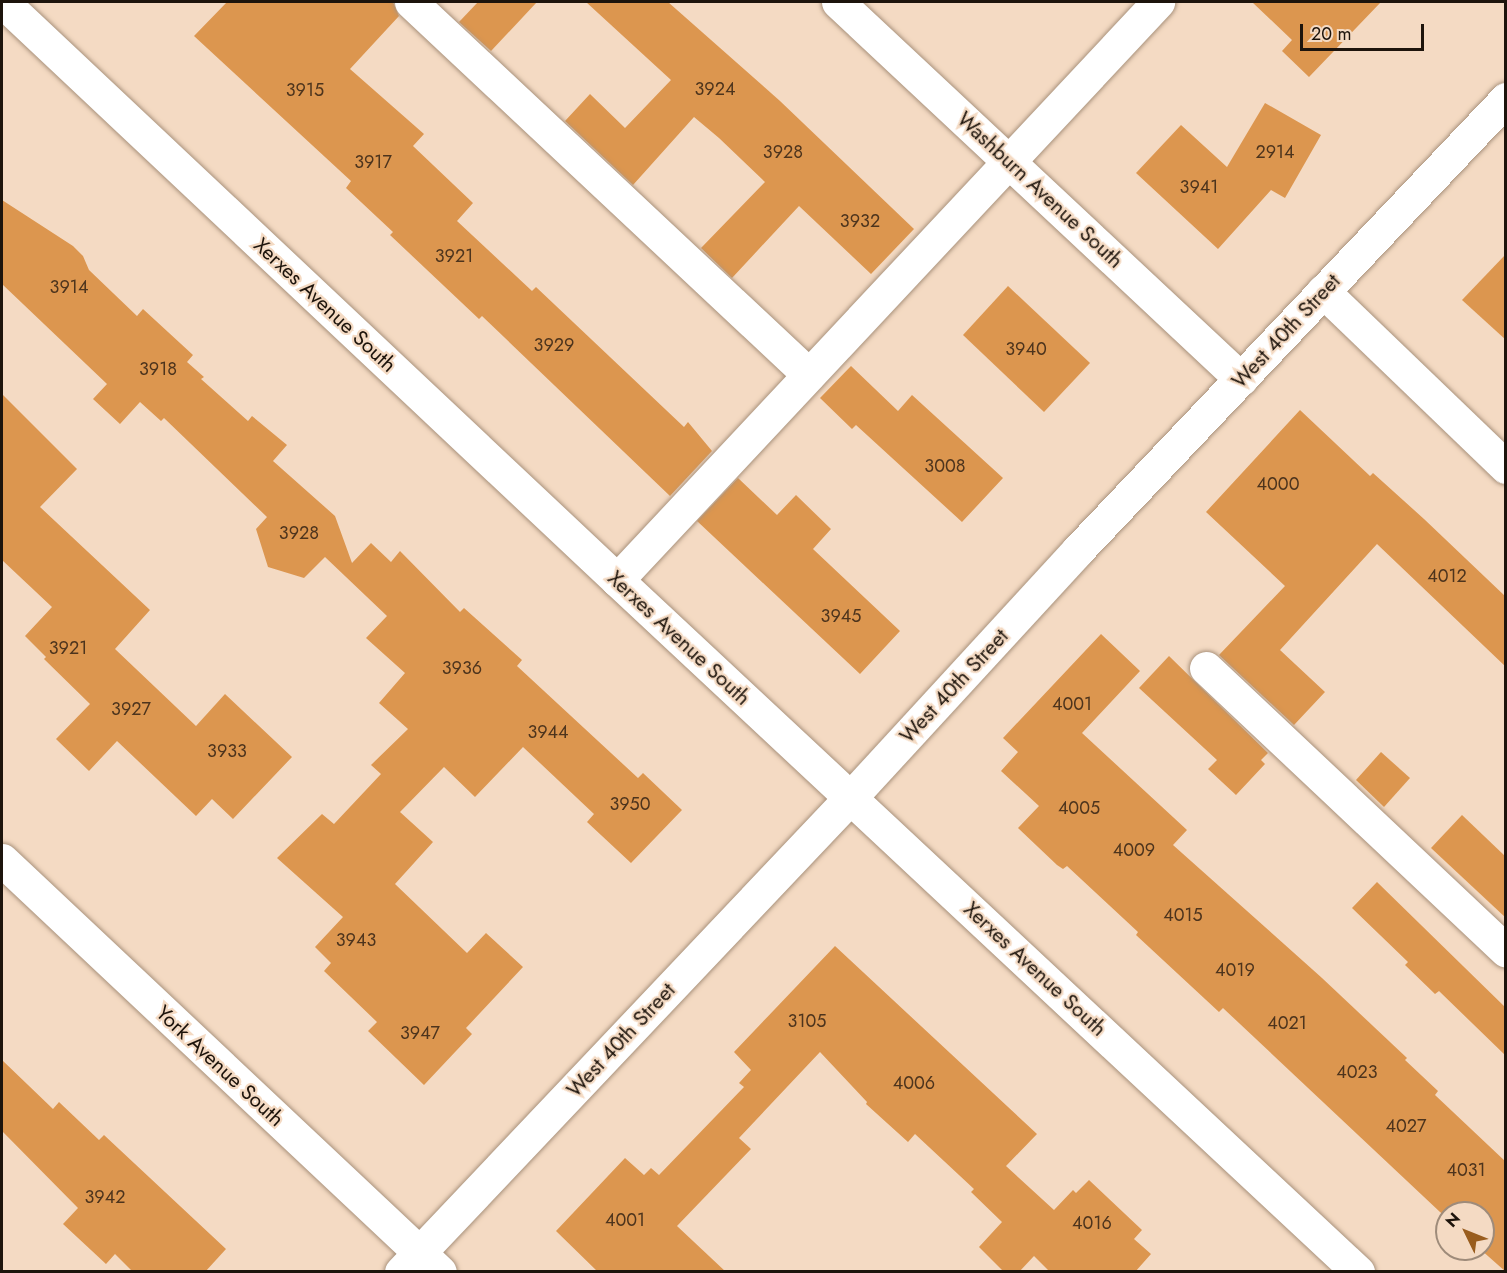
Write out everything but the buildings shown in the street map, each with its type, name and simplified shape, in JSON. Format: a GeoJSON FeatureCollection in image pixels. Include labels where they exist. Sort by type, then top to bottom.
{"type":"FeatureCollection","features":[{"type":"Feature","properties":{"kind":"street","name":"Xerxes Avenue South"},"geometry":{"type":"LineString","coordinates":[[3,2],[617,580],[1358,1272]]}},
{"type":"Feature","properties":{"kind":"street"},"geometry":{"type":"LineString","coordinates":[[411,2],[809,375]]}},
{"type":"Feature","properties":{"kind":"street","name":"Washburn Avenue South"},"geometry":{"type":"LineString","coordinates":[[838,2],[1241,379]]}},
{"type":"Feature","properties":{"kind":"street"},"geometry":{"type":"LineString","coordinates":[[617,580],[1158,2]]}},
{"type":"Feature","properties":{"kind":"street","name":"West 40th Street"},"geometry":{"type":"LineString","coordinates":[[420,1265],[851,797],[1323,291],[1506,99]]}},
{"type":"Feature","properties":{"kind":"street"},"geometry":{"type":"LineString","coordinates":[[1323,291],[1506,467]]}},
{"type":"Feature","properties":{"kind":"street"},"geometry":{"type":"LineString","coordinates":[[1206,668],[1506,951]]}},
{"type":"Feature","properties":{"kind":"street","name":"York Avenue South"},"geometry":{"type":"LineString","coordinates":[[2,860],[420,1265]]}}]}
